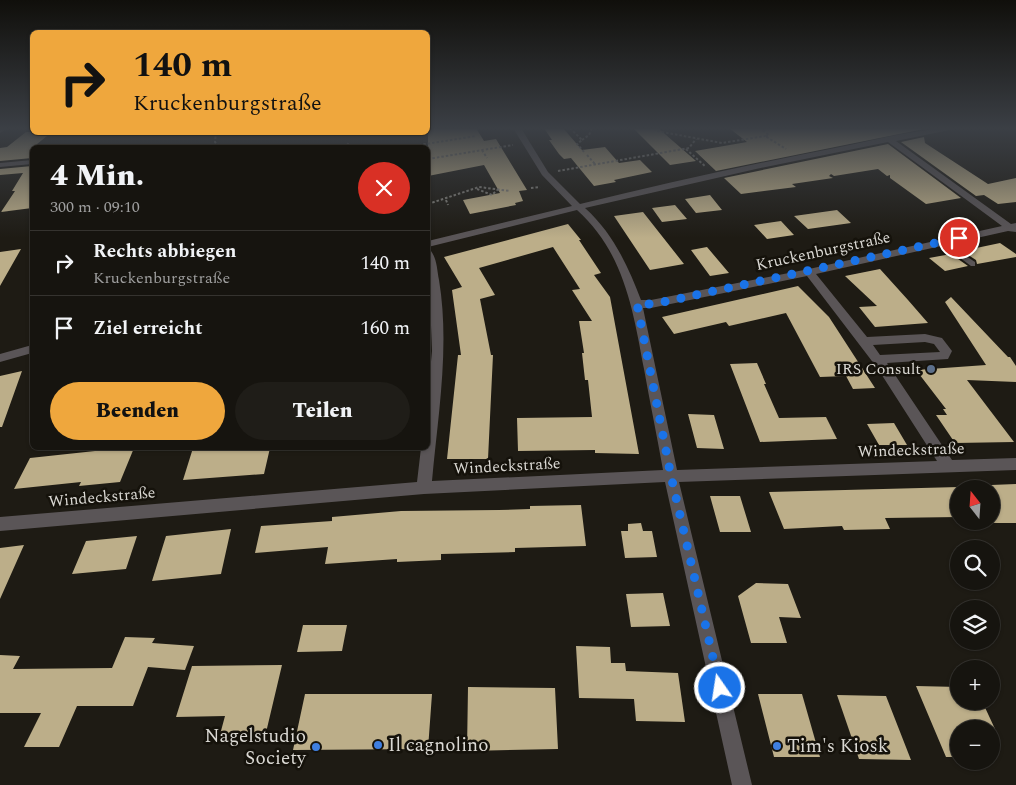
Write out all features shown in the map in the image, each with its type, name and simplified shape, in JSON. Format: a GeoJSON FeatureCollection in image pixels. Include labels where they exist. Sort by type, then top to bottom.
{"type":"FeatureCollection","features":[{"type":"Feature","properties":{"kind":"street"},"geometry":{"type":"LineString","coordinates":[[540,165],[564,194],[590,216],[610,242],[623,267],[637,304],[671,476],[742,785]]}},
{"type":"Feature","properties":{"kind":"street"},"geometry":{"type":"LineString","coordinates":[[430,243],[579,206],[768,165]]}},
{"type":"Feature","properties":{"kind":"street"},"geometry":{"type":"LineString","coordinates":[[924,165],[1014,228]]}},
{"type":"Feature","properties":{"kind":"street","name":"Kruckenburgstraße"},"geometry":{"type":"LineString","coordinates":[[637,304],[651,304],[1014,228]]}},
{"type":"Feature","properties":{"kind":"street"},"geometry":{"type":"LineString","coordinates":[[430,257],[436,294],[438,352],[430,430]]}},
{"type":"Feature","properties":{"kind":"street"},"geometry":{"type":"LineString","coordinates":[[809,272],[878,359],[910,405],[948,466]]}},
{"type":"Feature","properties":{"kind":"street"},"geometry":{"type":"LineString","coordinates":[[865,341],[925,338],[938,341],[946,351],[944,356],[878,359]]}},
{"type":"Feature","properties":{"kind":"street"},"geometry":{"type":"LineString","coordinates":[[0,358],[30,350]]}},
{"type":"Feature","properties":{"kind":"street"},"geometry":{"type":"LineString","coordinates":[[424,488],[428,450]]}},
{"type":"Feature","properties":{"kind":"street","name":"Windeckstraße"},"geometry":{"type":"LineString","coordinates":[[0,524],[424,488],[671,476],[1016,464]]}},
{"type":"Feature","properties":{"kind":"lane"},"geometry":{"type":"LineString","coordinates":[[942,242],[973,264]]}},
{"type":"Feature","properties":{"kind":"path"},"geometry":{"type":"LineString","coordinates":[[545,173],[595,165]]}},
{"type":"Feature","properties":{"kind":"path"},"geometry":{"type":"LineString","coordinates":[[703,165],[709,170]]}},
{"type":"Feature","properties":{"kind":"path"},"geometry":{"type":"LineString","coordinates":[[430,204],[446,200],[463,191],[488,187],[510,191]]}},
{"type":"Feature","properties":{"kind":"path"},"geometry":{"type":"LineString","coordinates":[[531,188],[541,187]]}},
{"type":"Feature","properties":{"kind":"path"},"geometry":{"type":"LineString","coordinates":[[476,189],[492,195],[498,190]]}},
{"type":"Feature","properties":{"kind":"path"},"geometry":{"type":"LineString","coordinates":[[446,200],[448,205]]}},
{"type":"Feature","properties":{"kind":"building"},"geometry":{"type":"Polygon","coordinates":[[[430,165],[512,165],[527,190],[519,191],[523,201],[515,203],[516,205],[470,214],[463,200],[500,193],[484,165],[430,176],[430,165]]]}},
{"type":"Feature","properties":{"kind":"building"},"geometry":{"type":"Polygon","coordinates":[[[576,165],[645,165],[652,172],[614,180],[616,182],[594,186],[576,165]]]}},
{"type":"Feature","properties":{"kind":"building"},"geometry":{"type":"Polygon","coordinates":[[[709,165],[748,165],[716,171],[709,165]]]}},
{"type":"Feature","properties":{"kind":"building"},"geometry":{"type":"Polygon","coordinates":[[[788,165],[916,165],[961,198],[926,204],[890,178],[890,175],[887,176],[878,169],[834,176],[831,174],[829,176],[833,178],[792,184],[796,187],[741,194],[724,178],[788,165]]]}},
{"type":"Feature","properties":{"kind":"building"},"geometry":{"type":"Polygon","coordinates":[[[932,165],[958,165],[988,184],[1016,178],[1016,202],[998,204],[984,195],[976,196],[932,165]]]}},
{"type":"Feature","properties":{"kind":"building"},"geometry":{"type":"Polygon","coordinates":[[[30,166],[30,208],[1,212],[15,191],[12,191],[23,173],[0,175],[0,169],[30,166]]]}},
{"type":"Feature","properties":{"kind":"building"},"geometry":{"type":"Polygon","coordinates":[[[710,195],[722,210],[696,213],[685,199],[710,195]]]}},
{"type":"Feature","properties":{"kind":"building"},"geometry":{"type":"Polygon","coordinates":[[[675,205],[687,219],[662,222],[652,208],[675,205]]]}},
{"type":"Feature","properties":{"kind":"building"},"geometry":{"type":"Polygon","coordinates":[[[837,210],[851,223],[808,229],[794,216],[837,210]]]}},
{"type":"Feature","properties":{"kind":"building"},"geometry":{"type":"Polygon","coordinates":[[[643,212],[684,264],[650,270],[614,216],[643,212]]]}},
{"type":"Feature","properties":{"kind":"building"},"geometry":{"type":"Polygon","coordinates":[[[781,221],[794,235],[767,239],[754,225],[781,221]]]}},
{"type":"Feature","properties":{"kind":"building"},"geometry":{"type":"Polygon","coordinates":[[[568,224],[581,240],[579,240],[601,273],[594,275],[610,297],[639,454],[595,453],[595,450],[518,451],[517,418],[592,417],[588,380],[585,380],[582,353],[584,353],[579,321],[592,321],[572,290],[580,289],[553,247],[479,268],[495,295],[480,299],[491,355],[493,355],[488,459],[447,459],[458,355],[461,355],[452,290],[462,287],[444,257],[568,224]]]}},
{"type":"Feature","properties":{"kind":"building"},"geometry":{"type":"Polygon","coordinates":[[[1000,243],[1016,254],[1016,257],[977,264],[976,260],[962,251],[1000,243]]]}},
{"type":"Feature","properties":{"kind":"building"},"geometry":{"type":"Polygon","coordinates":[[[707,247],[729,273],[710,276],[691,250],[707,247]]]}},
{"type":"Feature","properties":{"kind":"building"},"geometry":{"type":"Polygon","coordinates":[[[21,249],[0,286],[0,252],[21,249]]]}},
{"type":"Feature","properties":{"kind":"building"},"geometry":{"type":"Polygon","coordinates":[[[951,254],[968,266],[945,271],[929,258],[951,254]]]}},
{"type":"Feature","properties":{"kind":"building"},"geometry":{"type":"Polygon","coordinates":[[[880,269],[928,323],[875,327],[859,307],[877,306],[845,276],[880,269]]]}},
{"type":"Feature","properties":{"kind":"building"},"geometry":{"type":"Polygon","coordinates":[[[798,286],[829,317],[875,388],[853,389],[846,376],[820,377],[786,313],[729,326],[726,322],[674,334],[662,317],[798,286]]]}},
{"type":"Feature","properties":{"kind":"building"},"geometry":{"type":"Polygon","coordinates":[[[951,297],[1010,357],[1016,366],[1016,382],[967,380],[1014,442],[955,443],[936,415],[947,415],[943,409],[946,409],[916,370],[986,365],[945,302],[951,297]]]}},
{"type":"Feature","properties":{"kind":"building"},"geometry":{"type":"Polygon","coordinates":[[[757,363],[779,418],[826,417],[837,439],[760,442],[730,364],[757,363]]]}},
{"type":"Feature","properties":{"kind":"building"},"geometry":{"type":"Polygon","coordinates":[[[22,371],[2,427],[0,427],[0,376],[22,371]]]}},
{"type":"Feature","properties":{"kind":"building"},"geometry":{"type":"Polygon","coordinates":[[[688,414],[714,415],[724,449],[697,448],[688,414]]]}},
{"type":"Feature","properties":{"kind":"building"},"geometry":{"type":"Polygon","coordinates":[[[894,423],[907,445],[879,445],[867,424],[894,423]]]}},
{"type":"Feature","properties":{"kind":"building"},"geometry":{"type":"Polygon","coordinates":[[[133,450],[120,482],[79,486],[81,482],[14,489],[30,458],[95,451],[133,450]]]}},
{"type":"Feature","properties":{"kind":"building"},"geometry":{"type":"Polygon","coordinates":[[[192,450],[270,450],[264,474],[183,480],[192,450]]]}},
{"type":"Feature","properties":{"kind":"building"},"geometry":{"type":"Polygon","coordinates":[[[1016,484],[1016,523],[1000,523],[1000,485],[1016,484]]]}},
{"type":"Feature","properties":{"kind":"building"},"geometry":{"type":"Polygon","coordinates":[[[950,487],[950,517],[885,518],[890,529],[844,530],[842,526],[784,529],[769,492],[950,487]]]}},
{"type":"Feature","properties":{"kind":"building"},"geometry":{"type":"Polygon","coordinates":[[[710,496],[740,496],[751,532],[720,532],[710,496]]]}},
{"type":"Feature","properties":{"kind":"building"},"geometry":{"type":"Polygon","coordinates":[[[581,505],[586,546],[515,548],[515,552],[441,554],[441,560],[397,562],[397,559],[325,564],[328,547],[255,553],[261,526],[332,521],[332,517],[401,511],[530,509],[530,506],[581,505]]]}},
{"type":"Feature","properties":{"kind":"building"},"geometry":{"type":"Polygon","coordinates":[[[641,523],[643,531],[652,531],[657,557],[625,558],[621,531],[628,531],[628,524],[641,523]]]}},
{"type":"Feature","properties":{"kind":"building"},"geometry":{"type":"Polygon","coordinates":[[[231,529],[221,574],[152,581],[166,536],[231,529]]]}},
{"type":"Feature","properties":{"kind":"building"},"geometry":{"type":"Polygon","coordinates":[[[137,536],[126,569],[72,574],[86,541],[137,536]]]}},
{"type":"Feature","properties":{"kind":"building"},"geometry":{"type":"Polygon","coordinates":[[[24,545],[0,599],[0,548],[24,545]]]}},
{"type":"Feature","properties":{"kind":"building"},"geometry":{"type":"Polygon","coordinates":[[[756,583],[788,584],[801,618],[779,617],[787,643],[751,643],[738,596],[756,583]]]}},
{"type":"Feature","properties":{"kind":"building"},"geometry":{"type":"Polygon","coordinates":[[[663,593],[670,626],[631,627],[626,594],[663,593]]]}},
{"type":"Feature","properties":{"kind":"building"},"geometry":{"type":"Polygon","coordinates":[[[303,625],[347,625],[342,651],[297,652],[303,625]]]}},
{"type":"Feature","properties":{"kind":"building"},"geometry":{"type":"Polygon","coordinates":[[[125,637],[155,638],[152,643],[194,646],[185,670],[148,667],[133,706],[77,706],[59,747],[24,747],[41,713],[0,713],[0,655],[20,656],[13,669],[112,668],[125,637]]]}},
{"type":"Feature","properties":{"kind":"building"},"geometry":{"type":"Polygon","coordinates":[[[576,646],[610,647],[611,663],[625,663],[626,671],[678,673],[685,722],[636,721],[634,699],[579,698],[576,646]]]}},
{"type":"Feature","properties":{"kind":"building"},"geometry":{"type":"Polygon","coordinates":[[[282,665],[264,741],[218,742],[225,716],[176,717],[192,666],[282,665]]]}},
{"type":"Feature","properties":{"kind":"building"},"geometry":{"type":"Polygon","coordinates":[[[916,686],[950,687],[950,710],[986,710],[991,720],[950,720],[950,757],[946,757],[916,686]]]}},
{"type":"Feature","properties":{"kind":"building"},"geometry":{"type":"Polygon","coordinates":[[[468,687],[555,688],[558,749],[467,751],[468,687]]]}},
{"type":"Feature","properties":{"kind":"building"},"geometry":{"type":"Polygon","coordinates":[[[305,694],[432,694],[428,749],[293,750],[305,694]]]}},
{"type":"Feature","properties":{"kind":"building"},"geometry":{"type":"Polygon","coordinates":[[[758,694],[802,694],[820,757],[774,757],[758,694]]]}},
{"type":"Feature","properties":{"kind":"building"},"geometry":{"type":"Polygon","coordinates":[[[837,695],[886,696],[911,760],[859,759],[837,695]]]}},
{"type":"Feature","properties":{"kind":"place","name":"IRS Consult"},"geometry":{"type":"Point","coordinates":[931,369]}},
{"type":"Feature","properties":{"kind":"place","name":"Il cagnolino"},"geometry":{"type":"Point","coordinates":[378,745]}},
{"type":"Feature","properties":{"kind":"place","name":"Tim's Kiosk"},"geometry":{"type":"Point","coordinates":[777,746]}},
{"type":"Feature","properties":{"kind":"place","name":"Nagelstudio Society"},"geometry":{"type":"Point","coordinates":[316,747]}},
{"type":"Feature","properties":{"kind":"route"},"geometry":{"type":"LineString","coordinates":[[720,688],[671,476],[637,304],[668,301],[959,238]]}}]}
